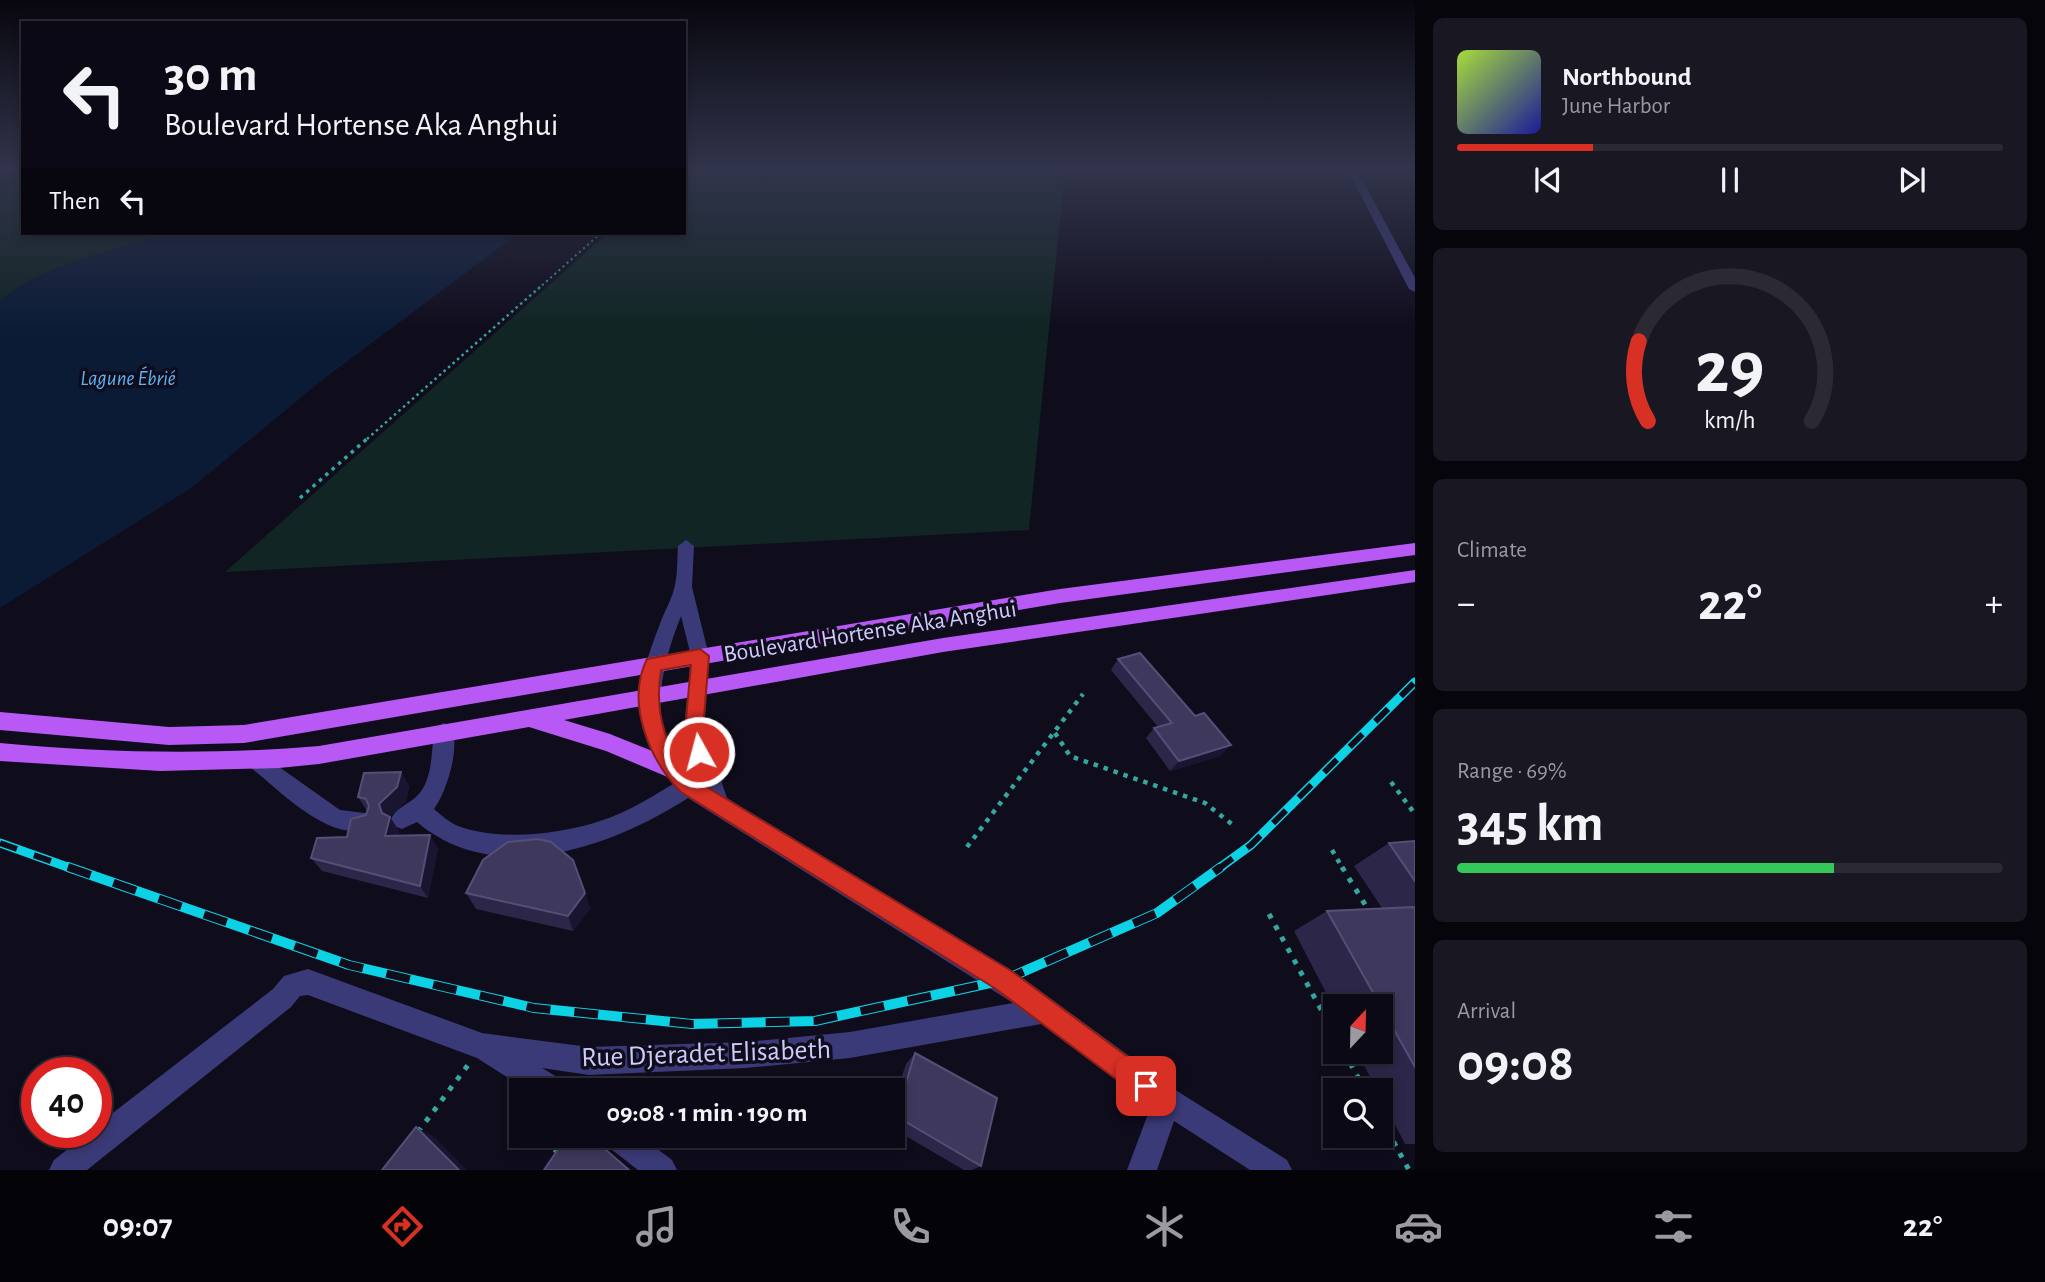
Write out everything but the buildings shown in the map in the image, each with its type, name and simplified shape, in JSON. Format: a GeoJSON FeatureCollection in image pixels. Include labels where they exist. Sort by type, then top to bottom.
{"type":"FeatureCollection","features":[{"type":"Feature","properties":{"kind":"main road","name":"Boulevard Hortense Aka Anghui"},"geometry":{"type":"LineString","coordinates":[[0,721],[169,736],[244,734],[1060,596],[1415,548]]}},
{"type":"Feature","properties":{"kind":"main road","name":"Boulevard Hortense Aka Anghui"},"geometry":{"type":"LineString","coordinates":[[0,752],[169,764],[258,761],[319,755],[530,719],[699,686],[1132,615],[1415,576]]}},
{"type":"Feature","properties":{"kind":"main road"},"geometry":{"type":"LineString","coordinates":[[530,719],[610,743],[670,768]]}},
{"type":"Feature","properties":{"kind":"street"},"geometry":{"type":"LineString","coordinates":[[1380,223],[1415,289]]}},
{"type":"Feature","properties":{"kind":"street"},"geometry":{"type":"LineString","coordinates":[[686,546],[683,587],[653,664],[648,696],[655,738],[670,768],[688,786],[993,973],[1167,1101],[1269,1165],[1295,1170]]}},
{"type":"Feature","properties":{"kind":"street"},"geometry":{"type":"LineString","coordinates":[[683,587],[700,656],[694,730],[718,805]]}},
{"type":"Feature","properties":{"kind":"street"},"geometry":{"type":"LineString","coordinates":[[444,733],[437,788],[411,815],[458,837],[521,845],[579,839],[642,816],[688,786]]}},
{"type":"Feature","properties":{"kind":"street"},"geometry":{"type":"LineString","coordinates":[[258,761],[332,817],[340,821],[365,821]]}},
{"type":"Feature","properties":{"kind":"street","name":"Rue Djeradet Elisabeth"},"geometry":{"type":"LineString","coordinates":[[80,1165],[282,998],[293,985],[308,982],[482,1046],[589,1061],[745,1055],[850,1045],[1044,1010]]}},
{"type":"Feature","properties":{"kind":"street"},"geometry":{"type":"LineString","coordinates":[[482,1046],[533,1078]]}},
{"type":"Feature","properties":{"kind":"street"},"geometry":{"type":"LineString","coordinates":[[1142,1170],[1167,1101]]}},
{"type":"Feature","properties":{"kind":"street"},"geometry":{"type":"LineString","coordinates":[[633,1148],[662,1170]]}},
{"type":"Feature","properties":{"kind":"path"},"geometry":{"type":"LineString","coordinates":[[300,498],[599,235]]}},
{"type":"Feature","properties":{"kind":"path"},"geometry":{"type":"LineString","coordinates":[[967,847],[1083,694]]}},
{"type":"Feature","properties":{"kind":"path"},"geometry":{"type":"LineString","coordinates":[[1055,733],[1070,756],[1205,803],[1233,825]]}},
{"type":"Feature","properties":{"kind":"path"},"geometry":{"type":"LineString","coordinates":[[1391,782],[1415,814]]}},
{"type":"Feature","properties":{"kind":"path"},"geometry":{"type":"LineString","coordinates":[[1332,850],[1373,918]]}},
{"type":"Feature","properties":{"kind":"path"},"geometry":{"type":"LineString","coordinates":[[1269,915],[1323,1013]]}},
{"type":"Feature","properties":{"kind":"path"},"geometry":{"type":"LineString","coordinates":[[413,1139],[482,1046]]}},
{"type":"Feature","properties":{"kind":"path"},"geometry":{"type":"LineString","coordinates":[[1393,1141],[1409,1170]]}},
{"type":"Feature","properties":{"kind":"path"},"geometry":{"type":"LineString","coordinates":[[552,1158],[558,1148]]}},
{"type":"Feature","properties":{"kind":"green space"},"geometry":{"type":"Polygon","coordinates":[[[0,223],[21,223],[21,235],[160,235],[56,269],[35,278],[0,301],[0,223]]]}},
{"type":"Feature","properties":{"kind":"green space"},"geometry":{"type":"Polygon","coordinates":[[[686,223],[1060,223],[1029,530],[225,572],[606,235],[686,235],[686,223]]]}},
{"type":"Feature","properties":{"kind":"water","name":"Lagune Ébrié"},"geometry":{"type":"Polygon","coordinates":[[[161,235],[516,235],[325,378],[191,488],[0,608],[0,301],[35,278],[161,235]]]}},
{"type":"Feature","properties":{"kind":"railway"},"geometry":{"type":"LineString","coordinates":[[1218,869],[1251,845],[1415,682]]}},
{"type":"Feature","properties":{"kind":"railway"},"geometry":{"type":"LineString","coordinates":[[0,843],[73,869]]}},
{"type":"Feature","properties":{"kind":"railway"},"geometry":{"type":"LineString","coordinates":[[68,867],[349,965],[534,1008],[692,1024],[815,1021],[1004,980],[1157,913],[1221,867]]}},
{"type":"Feature","properties":{"kind":"route"},"geometry":{"type":"LineString","coordinates":[[699,752],[694,730],[700,656],[653,664],[648,696],[655,738],[670,768],[688,786],[1004,980],[1146,1086]]}}]}
